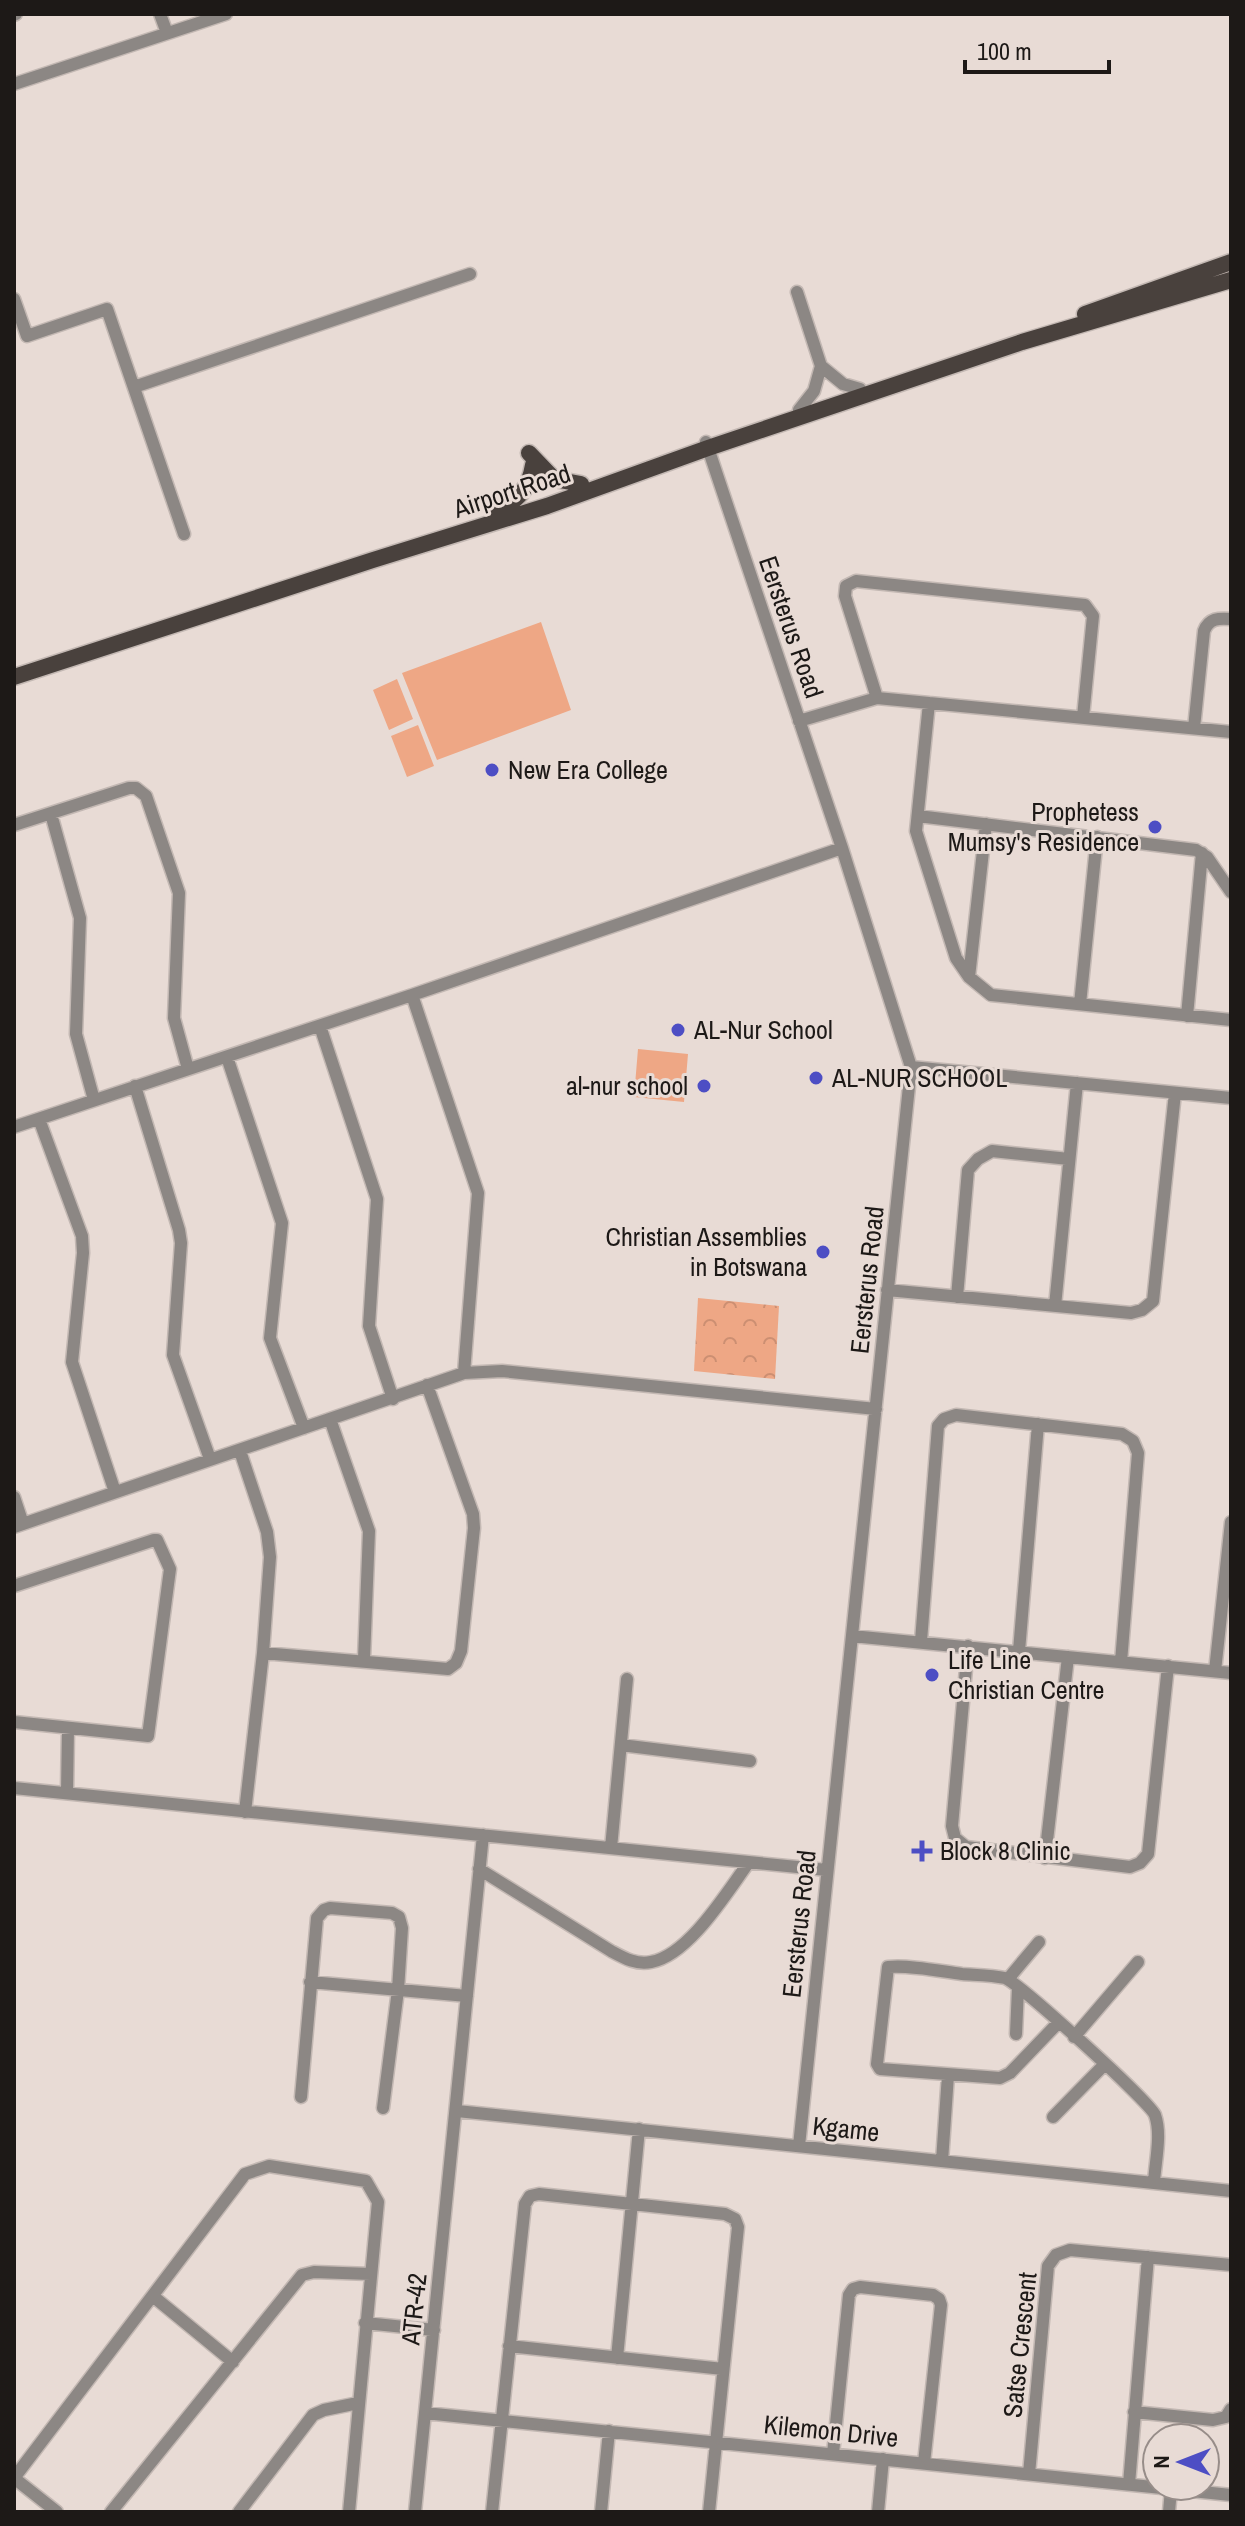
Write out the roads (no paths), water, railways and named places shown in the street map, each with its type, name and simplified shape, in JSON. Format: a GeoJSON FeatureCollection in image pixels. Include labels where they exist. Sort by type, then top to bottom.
{"type":"FeatureCollection","features":[{"type":"Feature","properties":{"kind":"main road"},"geometry":{"type":"LineString","coordinates":[[1022,339],[1231,262]]}},
{"type":"Feature","properties":{"kind":"main road"},"geometry":{"type":"LineString","coordinates":[[373,560],[423,536],[707,445],[860,389],[1231,280]]}},
{"type":"Feature","properties":{"kind":"main road","name":"Airport Road"},"geometry":{"type":"LineString","coordinates":[[14,677],[547,506],[707,445],[1022,339]]}},
{"type":"Feature","properties":{"kind":"main road"},"geometry":{"type":"LineString","coordinates":[[498,512],[523,493],[530,481],[531,459],[554,479],[581,484]]}},
{"type":"Feature","properties":{"kind":"street"},"geometry":{"type":"LineString","coordinates":[[160,14],[167,33]]}},
{"type":"Feature","properties":{"kind":"street"},"geometry":{"type":"LineString","coordinates":[[14,84],[221,15]]}},
{"type":"Feature","properties":{"kind":"street"},"geometry":{"type":"LineString","coordinates":[[134,387],[470,274]]}},
{"type":"Feature","properties":{"kind":"street"},"geometry":{"type":"LineString","coordinates":[[797,292],[821,366],[843,384],[860,389]]}},
{"type":"Feature","properties":{"kind":"street"},"geometry":{"type":"LineString","coordinates":[[14,299],[27,336],[107,309],[184,534]]}},
{"type":"Feature","properties":{"kind":"street"},"geometry":{"type":"LineString","coordinates":[[799,410],[814,391],[821,366]]}},
{"type":"Feature","properties":{"kind":"street","name":"Eersterus Road"},"geometry":{"type":"LineString","coordinates":[[707,445],[842,848],[911,1067],[799,2146]]}},
{"type":"Feature","properties":{"kind":"street"},"geometry":{"type":"LineString","coordinates":[[877,698],[845,596],[846,586],[856,581],[1085,605],[1093,616],[1083,717]]}},
{"type":"Feature","properties":{"kind":"street"},"geometry":{"type":"LineString","coordinates":[[1194,728],[1206,625],[1216,618],[1231,619]]}},
{"type":"Feature","properties":{"kind":"street"},"geometry":{"type":"LineString","coordinates":[[799,721],[877,698],[1231,732]]}},
{"type":"Feature","properties":{"kind":"street"},"geometry":{"type":"LineString","coordinates":[[929,703],[916,831],[956,958],[969,977],[991,995],[1231,1020]]}},
{"type":"Feature","properties":{"kind":"street"},"geometry":{"type":"LineString","coordinates":[[14,825],[129,788],[136,788],[146,796],[179,893],[174,1018],[188,1069]]}},
{"type":"Feature","properties":{"kind":"street"},"geometry":{"type":"LineString","coordinates":[[51,814],[80,918],[76,1034],[94,1100]]}},
{"type":"Feature","properties":{"kind":"street"},"geometry":{"type":"LineString","coordinates":[[918,816],[1202,853],[1231,892]]}},
{"type":"Feature","properties":{"kind":"street"},"geometry":{"type":"LineString","coordinates":[[969,977],[986,824]]}},
{"type":"Feature","properties":{"kind":"street"},"geometry":{"type":"LineString","coordinates":[[1080,1004],[1097,837]]}},
{"type":"Feature","properties":{"kind":"street"},"geometry":{"type":"LineString","coordinates":[[14,1127],[842,848]]}},
{"type":"Feature","properties":{"kind":"street"},"geometry":{"type":"LineString","coordinates":[[1187,1016],[1202,853]]}},
{"type":"Feature","properties":{"kind":"street"},"geometry":{"type":"LineString","coordinates":[[412,995],[478,1193],[464,1373]]}},
{"type":"Feature","properties":{"kind":"street"},"geometry":{"type":"LineString","coordinates":[[320,1026],[377,1199],[369,1326],[393,1399]]}},
{"type":"Feature","properties":{"kind":"street"},"geometry":{"type":"LineString","coordinates":[[227,1057],[282,1223],[270,1338],[304,1428]]}},
{"type":"Feature","properties":{"kind":"street"},"geometry":{"type":"LineString","coordinates":[[911,1067],[1231,1098]]}},
{"type":"Feature","properties":{"kind":"street"},"geometry":{"type":"LineString","coordinates":[[1055,1306],[1077,1083]]}},
{"type":"Feature","properties":{"kind":"street"},"geometry":{"type":"LineString","coordinates":[[135,1086],[181,1243],[173,1355],[210,1459]]}},
{"type":"Feature","properties":{"kind":"street"},"geometry":{"type":"LineString","coordinates":[[887,1290],[1131,1313],[1142,1310],[1153,1301],[1175,1093]]}},
{"type":"Feature","properties":{"kind":"street"},"geometry":{"type":"LineString","coordinates":[[39,1119],[82,1236],[72,1362],[115,1492]]}},
{"type":"Feature","properties":{"kind":"street"},"geometry":{"type":"LineString","coordinates":[[957,1297],[968,1170],[978,1159],[992,1151],[1069,1159]]}},
{"type":"Feature","properties":{"kind":"street"},"geometry":{"type":"LineString","coordinates":[[14,1497],[19,1525],[464,1373],[502,1371],[876,1409]]}},
{"type":"Feature","properties":{"kind":"street"},"geometry":{"type":"LineString","coordinates":[[263,1653],[364,1659],[448,1669],[456,1663],[461,1651],[474,1540],[473,1514],[427,1385]]}},
{"type":"Feature","properties":{"kind":"street"},"geometry":{"type":"LineString","coordinates":[[921,1641],[938,1426],[944,1419],[956,1415],[1122,1434],[1133,1441],[1138,1453],[1121,1662]]}},
{"type":"Feature","properties":{"kind":"street"},"geometry":{"type":"LineString","coordinates":[[330,1419],[369,1531],[364,1659]]}},
{"type":"Feature","properties":{"kind":"street"},"geometry":{"type":"LineString","coordinates":[[1019,1651],[1038,1424]]}},
{"type":"Feature","properties":{"kind":"street"},"geometry":{"type":"LineString","coordinates":[[240,1451],[269,1544],[263,1653],[245,1812]]}},
{"type":"Feature","properties":{"kind":"street"},"geometry":{"type":"LineString","coordinates":[[1215,1671],[1231,1522]]}},
{"type":"Feature","properties":{"kind":"street"},"geometry":{"type":"LineString","coordinates":[[14,1586],[154,1540],[157,1540],[170,1565],[149,1735],[14,1722]]}},
{"type":"Feature","properties":{"kind":"street"},"geometry":{"type":"LineString","coordinates":[[852,1636],[1231,1673]]}},
{"type":"Feature","properties":{"kind":"street"},"geometry":{"type":"LineString","coordinates":[[968,1646],[952,1826],[955,1838],[966,1847],[1130,1867],[1140,1863],[1148,1854],[1168,1666]]}},
{"type":"Feature","properties":{"kind":"street"},"geometry":{"type":"LineString","coordinates":[[1045,1858],[1068,1657]]}},
{"type":"Feature","properties":{"kind":"street"},"geometry":{"type":"LineString","coordinates":[[611,1848],[627,1679]]}},
{"type":"Feature","properties":{"kind":"street"},"geometry":{"type":"LineString","coordinates":[[67,1793],[68,1728]]}},
{"type":"Feature","properties":{"kind":"street"},"geometry":{"type":"LineString","coordinates":[[621,1745],[750,1761]]}},
{"type":"Feature","properties":{"kind":"street"},"geometry":{"type":"LineString","coordinates":[[14,1788],[827,1870]]}},
{"type":"Feature","properties":{"kind":"street","name":"ATR-42"},"geometry":{"type":"LineString","coordinates":[[415,2512],[483,1835]]}},
{"type":"Feature","properties":{"kind":"street"},"geometry":{"type":"LineString","coordinates":[[479,1869],[611,1951],[630,1961],[650,1963],[668,1957],[701,1927],[749,1862]]}},
{"type":"Feature","properties":{"kind":"street"},"geometry":{"type":"LineString","coordinates":[[301,2097],[317,1918],[330,1908],[392,1913],[399,1917],[402,1928],[398,1990],[383,2108]]}},
{"type":"Feature","properties":{"kind":"street"},"geometry":{"type":"LineString","coordinates":[[1008,1979],[1039,1942]]}},
{"type":"Feature","properties":{"kind":"street"},"geometry":{"type":"LineString","coordinates":[[1074,2037],[1138,1962]]}},
{"type":"Feature","properties":{"kind":"street"},"geometry":{"type":"LineString","coordinates":[[1058,2023],[1010,2073],[1000,2078],[878,2067],[888,1967],[1008,1979],[1105,2064],[1146,2101],[1158,2126],[1154,2183]]}},
{"type":"Feature","properties":{"kind":"street"},"geometry":{"type":"LineString","coordinates":[[310,1982],[467,1996]]}},
{"type":"Feature","properties":{"kind":"street"},"geometry":{"type":"LineString","coordinates":[[1016,2034],[1018,1988]]}},
{"type":"Feature","properties":{"kind":"street"},"geometry":{"type":"LineString","coordinates":[[1053,2117],[1105,2064]]}},
{"type":"Feature","properties":{"kind":"street"},"geometry":{"type":"LineString","coordinates":[[942,2161],[948,2075]]}},
{"type":"Feature","properties":{"kind":"street","name":"Kgame"},"geometry":{"type":"LineString","coordinates":[[457,2111],[1231,2191]]}},
{"type":"Feature","properties":{"kind":"street"},"geometry":{"type":"LineString","coordinates":[[617,2358],[639,2129]]}},
{"type":"Feature","properties":{"kind":"street"},"geometry":{"type":"LineString","coordinates":[[57,2512],[14,2478],[245,2174],[269,2166],[366,2181],[378,2202],[349,2512]]}},
{"type":"Feature","properties":{"kind":"street"},"geometry":{"type":"LineString","coordinates":[[492,2512],[525,2204],[530,2196],[539,2194],[725,2214],[735,2219],[738,2227],[709,2512]]}},
{"type":"Feature","properties":{"kind":"street","name":"Satse Crescent"},"geometry":{"type":"LineString","coordinates":[[1029,2474],[1048,2266],[1056,2255],[1070,2250],[1231,2265]]}},
{"type":"Feature","properties":{"kind":"street"},"geometry":{"type":"LineString","coordinates":[[1129,2484],[1148,2257]]}},
{"type":"Feature","properties":{"kind":"street"},"geometry":{"type":"LineString","coordinates":[[111,2512],[302,2275],[314,2272],[371,2274]]}},
{"type":"Feature","properties":{"kind":"street"},"geometry":{"type":"LineString","coordinates":[[833,2454],[849,2295],[853,2289],[860,2287],[933,2295],[939,2299],[941,2305],[924,2463]]}},
{"type":"Feature","properties":{"kind":"street"},"geometry":{"type":"LineString","coordinates":[[154,2297],[233,2362]]}},
{"type":"Feature","properties":{"kind":"street"},"geometry":{"type":"LineString","coordinates":[[365,2323],[434,2330]]}},
{"type":"Feature","properties":{"kind":"street"},"geometry":{"type":"LineString","coordinates":[[509,2346],[723,2369]]}},
{"type":"Feature","properties":{"kind":"street"},"geometry":{"type":"LineString","coordinates":[[239,2512],[313,2415],[358,2403]]}},
{"type":"Feature","properties":{"kind":"street"},"geometry":{"type":"LineString","coordinates":[[1134,2412],[1219,2420],[1226,2417],[1231,2409]]}},
{"type":"Feature","properties":{"kind":"street","name":"Kilemon Drive"},"geometry":{"type":"LineString","coordinates":[[425,2413],[1141,2485]]}},
{"type":"Feature","properties":{"kind":"street"},"geometry":{"type":"LineString","coordinates":[[601,2512],[609,2431]]}},
{"type":"Feature","properties":{"kind":"street"},"geometry":{"type":"LineString","coordinates":[[878,2512],[883,2459]]}},
{"type":"Feature","properties":{"kind":"place","name":"New Era College"},"geometry":{"type":"Point","coordinates":[492,770]}},
{"type":"Feature","properties":{"kind":"place","name":"Prophetess Mumsy's Residence"},"geometry":{"type":"Point","coordinates":[1155,827]}},
{"type":"Feature","properties":{"kind":"place","name":"AL-Nur School"},"geometry":{"type":"Point","coordinates":[678,1030]}},
{"type":"Feature","properties":{"kind":"place","name":"AL-NUR SCHOOL"},"geometry":{"type":"Point","coordinates":[816,1078]}},
{"type":"Feature","properties":{"kind":"place","name":"al-nur school"},"geometry":{"type":"Point","coordinates":[704,1086]}},
{"type":"Feature","properties":{"kind":"place","name":"Christian Assemblies in Botswana"},"geometry":{"type":"Point","coordinates":[823,1252]}},
{"type":"Feature","properties":{"kind":"place","name":"Life Line Christian Centre"},"geometry":{"type":"Point","coordinates":[932,1675]}},
{"type":"Feature","properties":{"kind":"place","name":"Block 8 Clinic"},"geometry":{"type":"Point","coordinates":[922,1851]}}]}
